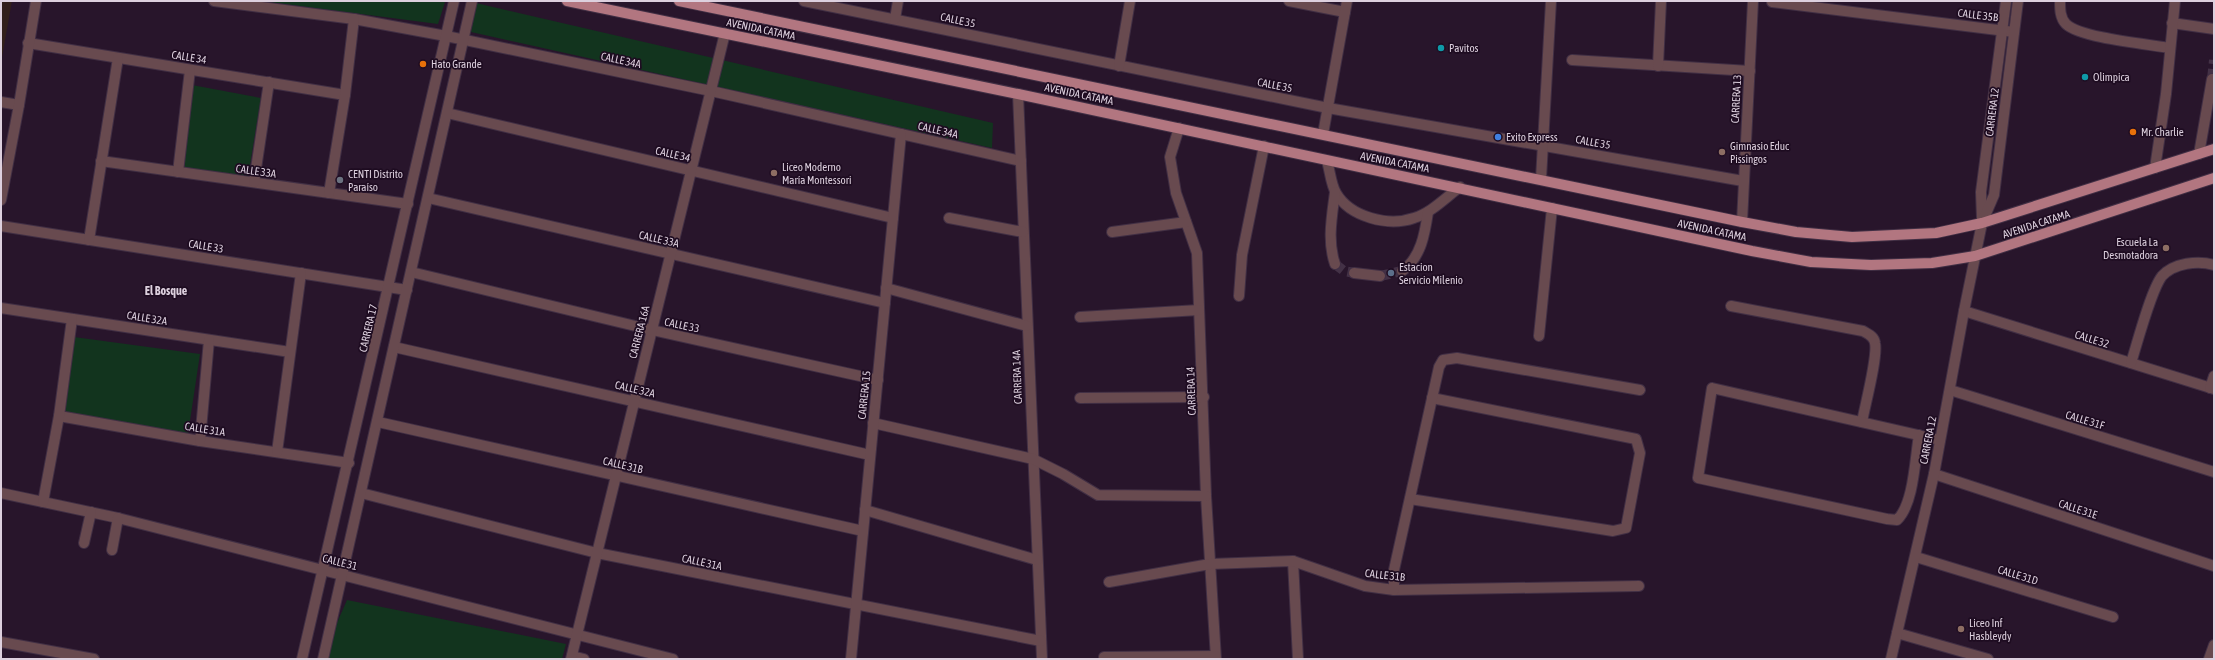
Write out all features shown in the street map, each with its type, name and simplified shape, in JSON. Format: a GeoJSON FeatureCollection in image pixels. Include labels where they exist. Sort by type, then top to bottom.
{"type":"FeatureCollection","features":[{"type":"Feature","properties":{"kind":"main road","name":"AVENIDA CATAMA"},"geometry":{"type":"LineString","coordinates":[[568,1],[1018,94],[1264,146],[1327,161],[1811,262],[1864,265],[1902,265],[1975,256],[2214,178]]}},
{"type":"Feature","properties":{"kind":"main road","name":"AVENIDA CATAMA"},"geometry":{"type":"LineString","coordinates":[[679,1],[718,5],[1323,134],[1796,232],[1852,237],[1922,234],[1982,223],[2214,149]]}},
{"type":"Feature","properties":{"kind":"street"},"geometry":{"type":"LineString","coordinates":[[1,200],[20,105],[28,43],[36,1]]}},
{"type":"Feature","properties":{"kind":"street","name":"CALLE 34A"},"geometry":{"type":"LineString","coordinates":[[214,1],[354,19],[446,36],[711,90],[1021,161]]}},
{"type":"Feature","properties":{"kind":"street","name":"CARRERA 17"},"geometry":{"type":"LineString","coordinates":[[302,659],[349,463],[454,1]]}},
{"type":"Feature","properties":{"kind":"street"},"geometry":{"type":"LineString","coordinates":[[322,659],[378,422],[472,1]]}},
{"type":"Feature","properties":{"kind":"street","name":"CALLE 35"},"geometry":{"type":"LineString","coordinates":[[804,1],[1328,108],[1743,181]]}},
{"type":"Feature","properties":{"kind":"street"},"geometry":{"type":"LineString","coordinates":[[895,19],[898,1]]}},
{"type":"Feature","properties":{"kind":"street"},"geometry":{"type":"LineString","coordinates":[[1119,66],[1130,1]]}},
{"type":"Feature","properties":{"kind":"street"},"geometry":{"type":"LineString","coordinates":[[1289,1],[1345,12]]}},
{"type":"Feature","properties":{"kind":"street"},"geometry":{"type":"LineString","coordinates":[[1323,134],[1347,1]]}},
{"type":"Feature","properties":{"kind":"street"},"geometry":{"type":"LineString","coordinates":[[1541,179],[1551,1]]}},
{"type":"Feature","properties":{"kind":"street"},"geometry":{"type":"LineString","coordinates":[[1658,66],[1661,1]]}},
{"type":"Feature","properties":{"kind":"street","name":"CARRERA 13"},"geometry":{"type":"LineString","coordinates":[[1742,222],[1743,181],[1754,1]]}},
{"type":"Feature","properties":{"kind":"street","name":"CARRERA 12"},"geometry":{"type":"LineString","coordinates":[[1982,223],[1981,192],[2006,1]]}},
{"type":"Feature","properties":{"kind":"street","name":"CARRERA 12"},"geometry":{"type":"LineString","coordinates":[[1891,659],[1916,557],[1934,474],[1982,223],[1994,195],[2018,1]]}},
{"type":"Feature","properties":{"kind":"street"},"geometry":{"type":"LineString","coordinates":[[2060,1],[2060,12],[2065,24],[2079,33],[2170,48]]}},
{"type":"Feature","properties":{"kind":"street"},"geometry":{"type":"LineString","coordinates":[[2155,168],[2166,94],[2175,1]]}},
{"type":"Feature","properties":{"kind":"street","name":"CALLE 35B"},"geometry":{"type":"LineString","coordinates":[[1772,2],[2014,32]]}},
{"type":"Feature","properties":{"kind":"street"},"geometry":{"type":"LineString","coordinates":[[329,193],[346,95],[354,19]]}},
{"type":"Feature","properties":{"kind":"street"},"geometry":{"type":"LineString","coordinates":[[2172,23],[2214,29]]}},
{"type":"Feature","properties":{"kind":"street","name":"CARRERA 16A"},"geometry":{"type":"LineString","coordinates":[[571,657],[725,33]]}},
{"type":"Feature","properties":{"kind":"street","name":"CALLE 34"},"geometry":{"type":"LineString","coordinates":[[28,43],[346,95]]}},
{"type":"Feature","properties":{"kind":"street"},"geometry":{"type":"LineString","coordinates":[[89,240],[118,58]]}},
{"type":"Feature","properties":{"kind":"street"},"geometry":{"type":"LineString","coordinates":[[1572,60],[1750,71]]}},
{"type":"Feature","properties":{"kind":"street"},"geometry":{"type":"LineString","coordinates":[[178,172],[190,70]]}},
{"type":"Feature","properties":{"kind":"street"},"geometry":{"type":"LineString","coordinates":[[2199,154],[2212,79]]}},
{"type":"Feature","properties":{"kind":"street"},"geometry":{"type":"LineString","coordinates":[[254,182],[269,82]]}},
{"type":"Feature","properties":{"kind":"street","name":"CARRERA 14A"},"geometry":{"type":"LineString","coordinates":[[1018,94],[1042,659]]}},
{"type":"Feature","properties":{"kind":"street"},"geometry":{"type":"LineString","coordinates":[[1,102],[20,105]]}},
{"type":"Feature","properties":{"kind":"street","name":"CALLE 34"},"geometry":{"type":"LineString","coordinates":[[447,113],[893,218]]}},
{"type":"Feature","properties":{"kind":"street","name":"CARRERA 14"},"geometry":{"type":"LineString","coordinates":[[1179,128],[1170,157],[1176,193],[1197,253],[1204,397],[1206,496],[1215,657]]}},
{"type":"Feature","properties":{"kind":"street","name":"CARRERA 15"},"geometry":{"type":"LineString","coordinates":[[851,659],[901,134]]}},
{"type":"Feature","properties":{"kind":"street"},"geometry":{"type":"LineString","coordinates":[[1239,296],[1242,255],[1264,146]]}},
{"type":"Feature","properties":{"kind":"street","name":"CALLE 33A"},"geometry":{"type":"LineString","coordinates":[[101,161],[408,204]]}},
{"type":"Feature","properties":{"kind":"street"},"geometry":{"type":"LineString","coordinates":[[1327,161],[1336,192],[1345,205],[1358,213],[1375,218],[1395,221],[1413,219],[1428,212],[1460,188]]}},
{"type":"Feature","properties":{"kind":"street"},"geometry":{"type":"LineString","coordinates":[[1335,264],[1331,252],[1331,237],[1336,192]]}},
{"type":"Feature","properties":{"kind":"street","name":"CALLE 33A"},"geometry":{"type":"LineString","coordinates":[[428,198],[885,303]]}},
{"type":"Feature","properties":{"kind":"street"},"geometry":{"type":"LineString","coordinates":[[1539,336],[1552,208]]}},
{"type":"Feature","properties":{"kind":"street"},"geometry":{"type":"LineString","coordinates":[[1402,271],[1410,266],[1416,256],[1424,232],[1428,212]]}},
{"type":"Feature","properties":{"kind":"street"},"geometry":{"type":"LineString","coordinates":[[949,218],[1023,232]]}},
{"type":"Feature","properties":{"kind":"street"},"geometry":{"type":"LineString","coordinates":[[1112,232],[1186,222]]}},
{"type":"Feature","properties":{"kind":"street","name":"CALLE 33"},"geometry":{"type":"LineString","coordinates":[[1,226],[407,290]]}},
{"type":"Feature","properties":{"kind":"street"},"geometry":{"type":"LineString","coordinates":[[2131,363],[2154,294],[2162,276],[2181,266],[2209,263]]}},
{"type":"Feature","properties":{"kind":"street","name":"CALLE 33"},"geometry":{"type":"LineString","coordinates":[[411,272],[652,330],[878,380]]}},
{"type":"Feature","properties":{"kind":"street"},"geometry":{"type":"LineString","coordinates":[[277,452],[301,273]]}},
{"type":"Feature","properties":{"kind":"street"},"geometry":{"type":"LineString","coordinates":[[1354,273],[1380,276]]}},
{"type":"Feature","properties":{"kind":"street"},"geometry":{"type":"LineString","coordinates":[[886,288],[1027,326]]}},
{"type":"Feature","properties":{"kind":"street"},"geometry":{"type":"LineString","coordinates":[[1731,306],[1863,331],[1871,335],[1875,342],[1875,355],[1862,422]]}},
{"type":"Feature","properties":{"kind":"street","name":"CALLE 32A"},"geometry":{"type":"LineString","coordinates":[[1,308],[290,352]]}},
{"type":"Feature","properties":{"kind":"street"},"geometry":{"type":"LineString","coordinates":[[1080,318],[1199,310]]}},
{"type":"Feature","properties":{"kind":"street","name":"CALLE 32"},"geometry":{"type":"LineString","coordinates":[[1964,311],[2212,388]]}},
{"type":"Feature","properties":{"kind":"street"},"geometry":{"type":"LineString","coordinates":[[43,502],[59,416],[72,319]]}},
{"type":"Feature","properties":{"kind":"street"},"geometry":{"type":"LineString","coordinates":[[200,441],[209,340]]}},
{"type":"Feature","properties":{"kind":"street","name":"CALLE 32A"},"geometry":{"type":"LineString","coordinates":[[394,347],[870,455]]}},
{"type":"Feature","properties":{"kind":"street"},"geometry":{"type":"LineString","coordinates":[[1394,590],[1394,570],[1439,367],[1443,360],[1449,358],[1640,390]]}},
{"type":"Feature","properties":{"kind":"street"},"geometry":{"type":"LineString","coordinates":[[2212,388],[2214,376]]}},
{"type":"Feature","properties":{"kind":"street"},"geometry":{"type":"LineString","coordinates":[[1919,435],[1909,497],[1904,514],[1897,520],[1698,478],[1712,388],[1862,422],[1919,435],[1940,440]]}},
{"type":"Feature","properties":{"kind":"street","name":"CALLE 31F"},"geometry":{"type":"LineString","coordinates":[[1950,390],[2214,472]]}},
{"type":"Feature","properties":{"kind":"street"},"geometry":{"type":"LineString","coordinates":[[1080,398],[1204,397]]}},
{"type":"Feature","properties":{"kind":"street"},"geometry":{"type":"LineString","coordinates":[[1410,499],[1613,531],[1626,528],[1640,453],[1636,439],[1432,398]]}},
{"type":"Feature","properties":{"kind":"street","name":"CALLE 31A"},"geometry":{"type":"LineString","coordinates":[[59,416],[200,441],[349,463]]}},
{"type":"Feature","properties":{"kind":"street","name":"CALLE 31B"},"geometry":{"type":"LineString","coordinates":[[378,422],[863,531]]}},
{"type":"Feature","properties":{"kind":"street"},"geometry":{"type":"LineString","coordinates":[[873,423],[1033,459],[1063,474],[1098,495],[1206,496]]}},
{"type":"Feature","properties":{"kind":"street","name":"CALLE 31E"},"geometry":{"type":"LineString","coordinates":[[1934,474],[2214,566]]}},
{"type":"Feature","properties":{"kind":"street","name":"CALLE 31"},"geometry":{"type":"LineString","coordinates":[[1,493],[118,518],[576,636],[672,659]]}},
{"type":"Feature","properties":{"kind":"street","name":"CALLE 31A"},"geometry":{"type":"LineString","coordinates":[[361,493],[597,553],[856,606],[1041,641]]}},
{"type":"Feature","properties":{"kind":"street"},"geometry":{"type":"LineString","coordinates":[[865,510],[1037,560]]}},
{"type":"Feature","properties":{"kind":"street"},"geometry":{"type":"LineString","coordinates":[[84,543],[91,512]]}},
{"type":"Feature","properties":{"kind":"street"},"geometry":{"type":"LineString","coordinates":[[112,550],[118,518]]}},
{"type":"Feature","properties":{"kind":"street","name":"CALLE 31D"},"geometry":{"type":"LineString","coordinates":[[1916,557],[2113,617]]}},
{"type":"Feature","properties":{"kind":"street"},"geometry":{"type":"LineString","coordinates":[[1293,561],[1298,659]]}},
{"type":"Feature","properties":{"kind":"street","name":"CALLE 31B"},"geometry":{"type":"LineString","coordinates":[[1109,582],[1210,564],[1293,561],[1365,586],[1394,590],[1639,586]]}},
{"type":"Feature","properties":{"kind":"street"},"geometry":{"type":"LineString","coordinates":[[1897,633],[1988,659]]}},
{"type":"Feature","properties":{"kind":"street"},"geometry":{"type":"LineString","coordinates":[[1,642],[94,659]]}},
{"type":"Feature","properties":{"kind":"street"},"geometry":{"type":"LineString","coordinates":[[2209,659],[2214,647]]}},
{"type":"Feature","properties":{"kind":"street"},"geometry":{"type":"LineString","coordinates":[[571,657],[584,659]]}},
{"type":"Feature","properties":{"kind":"street"},"geometry":{"type":"LineString","coordinates":[[1104,657],[1215,657]]}},
{"type":"Feature","properties":{"kind":"shaded area"},"geometry":{"type":"Polygon","coordinates":[[[1,1],[12,1],[1,63],[1,1]]]}},
{"type":"Feature","properties":{"kind":"green space"},"geometry":{"type":"Polygon","coordinates":[[[261,1],[426,1],[445,2],[438,24],[261,1]]]}},
{"type":"Feature","properties":{"kind":"green space"},"geometry":{"type":"Polygon","coordinates":[[[476,3],[993,123],[992,148],[471,32],[476,3]]]}},
{"type":"Feature","properties":{"kind":"green space"},"geometry":{"type":"Polygon","coordinates":[[[192,85],[261,98],[248,177],[184,170],[192,85]]]}},
{"type":"Feature","properties":{"kind":"green space"},"geometry":{"type":"Polygon","coordinates":[[[74,337],[200,354],[188,434],[63,412],[74,337]]]}},
{"type":"Feature","properties":{"kind":"green space"},"geometry":{"type":"Polygon","coordinates":[[[347,600],[566,644],[562,659],[327,659],[336,625],[347,600]]]}},
{"type":"Feature","properties":{"kind":"tunnel"},"geometry":{"type":"LineString","coordinates":[[2212,79],[2214,60]]}},
{"type":"Feature","properties":{"kind":"tunnel"},"geometry":{"type":"LineString","coordinates":[[1335,264],[1344,271],[1354,273]]}},
{"type":"Feature","properties":{"kind":"tunnel"},"geometry":{"type":"LineString","coordinates":[[1380,276],[1402,271]]}},
{"type":"Feature","properties":{"kind":"place","name":"Pavitos"},"geometry":{"type":"Point","coordinates":[1441,48]}},
{"type":"Feature","properties":{"kind":"place","name":"Hato Grande"},"geometry":{"type":"Point","coordinates":[423,64]}},
{"type":"Feature","properties":{"kind":"place","name":"Olimpica"},"geometry":{"type":"Point","coordinates":[2085,77]}},
{"type":"Feature","properties":{"kind":"place","name":"Mr. Charlie"},"geometry":{"type":"Point","coordinates":[2133,132]}},
{"type":"Feature","properties":{"kind":"place","name":"Exito Express"},"geometry":{"type":"Point","coordinates":[1498,137]}},
{"type":"Feature","properties":{"kind":"place","name":"Gimnasio Educ Pissingos"},"geometry":{"type":"Point","coordinates":[1722,152]}},
{"type":"Feature","properties":{"kind":"place","name":"Liceo Moderno María Montessori"},"geometry":{"type":"Point","coordinates":[774,173]}},
{"type":"Feature","properties":{"kind":"place","name":"CENTI Distrito Paraíso"},"geometry":{"type":"Point","coordinates":[340,180]}},
{"type":"Feature","properties":{"kind":"place","name":"Escuela La Desmotadora"},"geometry":{"type":"Point","coordinates":[2166,248]}},
{"type":"Feature","properties":{"kind":"place","name":"Estacion Servicio Milenio"},"geometry":{"type":"Point","coordinates":[1391,273]}},
{"type":"Feature","properties":{"kind":"place","name":"Liceo Inf Hasbleydy"},"geometry":{"type":"Point","coordinates":[1961,629]}},
{"type":"Feature","properties":{"kind":"district","name":"El Bosque"},"geometry":{"type":"Point","coordinates":[166,291]}}]}
